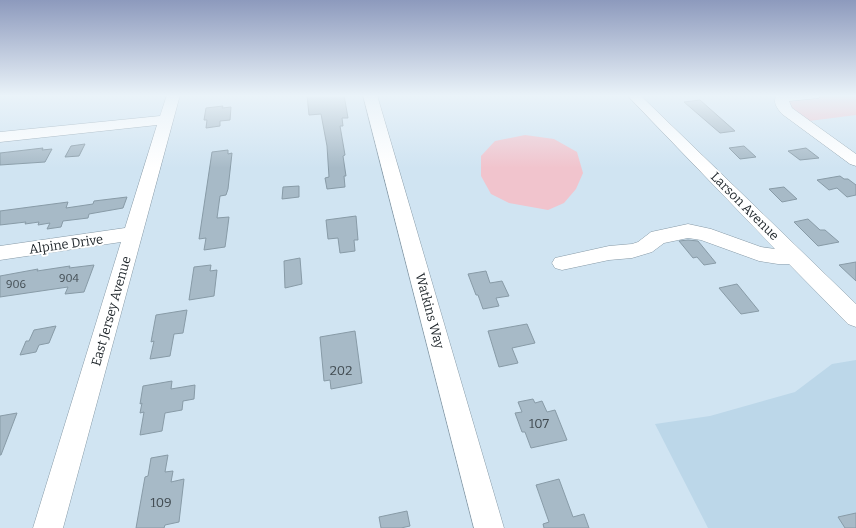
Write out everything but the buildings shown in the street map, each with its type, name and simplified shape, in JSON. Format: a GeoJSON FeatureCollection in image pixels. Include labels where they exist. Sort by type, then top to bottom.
{"type":"FeatureCollection","features":[{"type":"Feature","properties":{"kind":"street"},"geometry":{"type":"LineString","coordinates":[[0,138],[166,120]]}},
{"type":"Feature","properties":{"kind":"street","name":"East Jersey Avenue"},"geometry":{"type":"LineString","coordinates":[[48,528],[166,120]]}},
{"type":"Feature","properties":{"kind":"street","name":"Watkins Way"},"geometry":{"type":"LineString","coordinates":[[377,120],[490,528]]}},
{"type":"Feature","properties":{"kind":"street","name":"Larson Avenue"},"geometry":{"type":"LineString","coordinates":[[658,120],[856,318]]}},
{"type":"Feature","properties":{"kind":"street"},"geometry":{"type":"LineString","coordinates":[[799,120],[856,161]]}},
{"type":"Feature","properties":{"kind":"street"},"geometry":{"type":"LineString","coordinates":[[562,263],[609,253],[632,251],[646,247],[658,237],[688,231],[704,234],[759,254],[778,257],[794,256]]}},
{"type":"Feature","properties":{"kind":"street","name":"Alpine Drive"},"geometry":{"type":"LineString","coordinates":[[0,253],[133,234]]}},
{"type":"Feature","properties":{"kind":"shaded area"},"geometry":{"type":"Polygon","coordinates":[[[525,135],[554,139],[577,152],[583,173],[576,189],[564,203],[548,210],[509,203],[491,194],[481,176],[481,156],[495,141],[525,135]]]}},
{"type":"Feature","properties":{"kind":"shaded area"},"geometry":{"type":"Polygon","coordinates":[[[856,360],[856,528],[708,528],[655,424],[710,416],[795,392],[832,364],[856,360]]]}}]}
